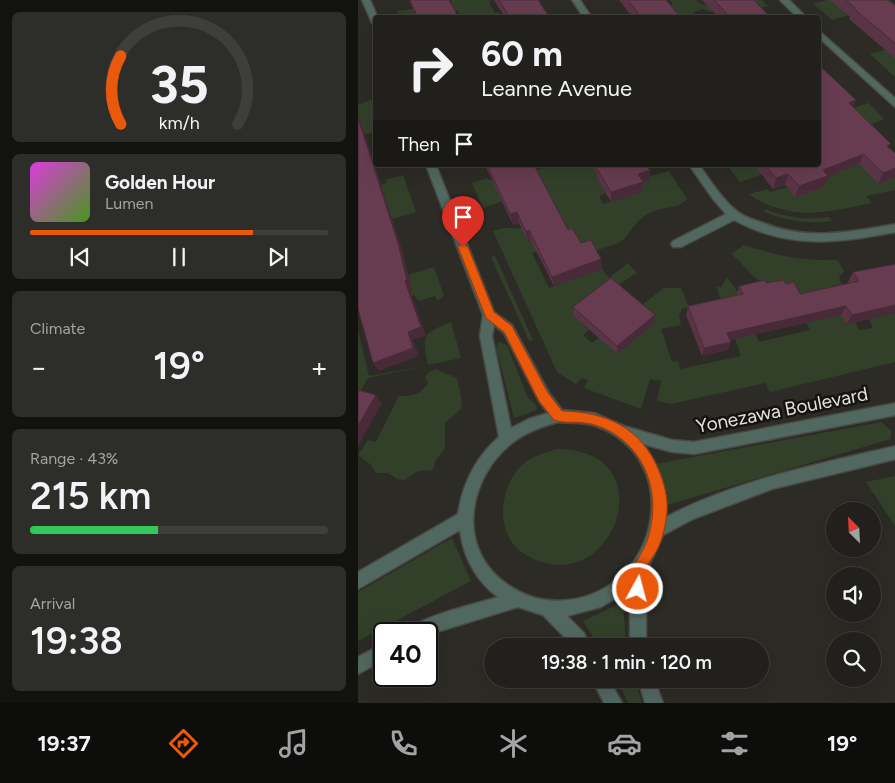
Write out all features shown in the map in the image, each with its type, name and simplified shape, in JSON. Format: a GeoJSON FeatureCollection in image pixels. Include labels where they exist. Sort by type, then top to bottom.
{"type":"FeatureCollection","features":[{"type":"Feature","properties":{"kind":"street"},"geometry":{"type":"LineString","coordinates":[[366,0],[373,16]]}},
{"type":"Feature","properties":{"kind":"street"},"geometry":{"type":"LineString","coordinates":[[576,0],[586,15]]}},
{"type":"Feature","properties":{"kind":"street"},"geometry":{"type":"LineString","coordinates":[[784,0],[800,15]]}},
{"type":"Feature","properties":{"kind":"street"},"geometry":{"type":"LineString","coordinates":[[821,35],[896,105]]}},
{"type":"Feature","properties":{"kind":"street"},"geometry":{"type":"LineString","coordinates":[[432,167],[489,315],[486,336],[506,438]]}},
{"type":"Feature","properties":{"kind":"street"},"geometry":{"type":"LineString","coordinates":[[695,167],[718,199],[734,215],[769,231],[800,239],[829,240],[896,228]]}},
{"type":"Feature","properties":{"kind":"street"},"geometry":{"type":"LineString","coordinates":[[677,244],[734,215]]}},
{"type":"Feature","properties":{"kind":"street"},"geometry":{"type":"LineString","coordinates":[[489,315],[508,329],[544,397],[558,416]]}},
{"type":"Feature","properties":{"kind":"street","name":"Yonezawa Boulevard"},"geometry":{"type":"LineString","coordinates":[[618,430],[672,446],[694,448],[896,409]]}},
{"type":"Feature","properties":{"kind":"street"},"geometry":{"type":"LineString","coordinates":[[558,416],[585,417],[600,421],[618,430],[636,444],[649,463],[658,486],[660,510],[657,530],[654,542],[638,570],[613,593],[581,606],[548,609],[516,600],[495,586],[479,566],[469,543],[466,518],[470,490],[484,461],[506,438],[532,423],[558,416]]}},
{"type":"Feature","properties":{"kind":"street"},"geometry":{"type":"LineString","coordinates":[[657,530],[689,513],[772,482],[896,452]]}},
{"type":"Feature","properties":{"kind":"street"},"geometry":{"type":"LineString","coordinates":[[358,581],[466,518]]}},
{"type":"Feature","properties":{"kind":"street"},"geometry":{"type":"LineString","coordinates":[[638,570],[638,638]]}},
{"type":"Feature","properties":{"kind":"street"},"geometry":{"type":"LineString","coordinates":[[438,623],[516,600]]}},
{"type":"Feature","properties":{"kind":"street"},"geometry":{"type":"LineString","coordinates":[[548,609],[577,638]]}},
{"type":"Feature","properties":{"kind":"street"},"geometry":{"type":"LineString","coordinates":[[358,666],[373,657]]}},
{"type":"Feature","properties":{"kind":"street"},"geometry":{"type":"LineString","coordinates":[[605,688],[613,703]]}},
{"type":"Feature","properties":{"kind":"street"},"geometry":{"type":"LineString","coordinates":[[649,688],[654,703]]}},
{"type":"Feature","properties":{"kind":"green space"},"geometry":{"type":"Polygon","coordinates":[[[451,0],[489,0],[495,13],[499,12],[501,15],[460,15],[458,11],[439,9],[410,15],[399,15],[397,11],[452,4],[451,0]]]}},
{"type":"Feature","properties":{"kind":"green space"},"geometry":{"type":"Polygon","coordinates":[[[670,0],[695,0],[703,5],[729,0],[762,0],[768,6],[757,9],[737,5],[709,12],[704,9],[693,12],[696,15],[655,15],[666,6],[673,4],[670,0]]]}},
{"type":"Feature","properties":{"kind":"green space"},"geometry":{"type":"Polygon","coordinates":[[[827,0],[890,0],[895,4],[895,20],[852,14],[832,20],[813,4],[827,0]]]}},
{"type":"Feature","properties":{"kind":"green space"},"geometry":{"type":"Polygon","coordinates":[[[895,47],[895,77],[870,54],[895,47]]]}},
{"type":"Feature","properties":{"kind":"green space"},"geometry":{"type":"Polygon","coordinates":[[[373,99],[373,132],[358,135],[358,105],[373,99]]]}},
{"type":"Feature","properties":{"kind":"green space"},"geometry":{"type":"Polygon","coordinates":[[[869,103],[884,119],[860,129],[859,164],[878,183],[895,177],[895,190],[866,196],[872,203],[811,213],[782,209],[751,196],[750,194],[767,189],[770,192],[787,187],[815,167],[821,167],[821,161],[856,110],[853,108],[869,103]]]}},
{"type":"Feature","properties":{"kind":"green space"},"geometry":{"type":"Polygon","coordinates":[[[632,167],[597,178],[606,193],[599,196],[603,204],[642,192],[637,185],[647,177],[669,171],[687,199],[679,205],[647,214],[639,220],[622,241],[611,246],[582,253],[573,238],[532,253],[549,288],[602,269],[609,278],[628,263],[637,273],[609,290],[575,316],[589,330],[583,335],[592,343],[664,288],[681,288],[689,307],[682,309],[679,316],[681,325],[661,329],[672,362],[678,361],[680,369],[741,356],[716,286],[721,287],[727,277],[740,295],[759,342],[810,330],[791,292],[759,280],[731,254],[744,245],[790,257],[813,260],[838,260],[844,271],[839,277],[842,286],[835,285],[828,288],[846,324],[855,322],[859,330],[873,328],[869,319],[895,313],[895,362],[770,392],[765,383],[671,404],[657,401],[661,381],[650,379],[641,409],[584,388],[588,380],[582,378],[576,384],[557,372],[493,231],[505,228],[522,228],[528,241],[564,230],[505,200],[483,208],[472,183],[487,178],[492,181],[506,180],[543,168],[632,167]]]}},
{"type":"Feature","properties":{"kind":"green space"},"geometry":{"type":"Polygon","coordinates":[[[729,167],[784,167],[740,182],[729,167]]]}},
{"type":"Feature","properties":{"kind":"green space"},"geometry":{"type":"Polygon","coordinates":[[[403,175],[416,212],[392,219],[388,206],[360,190],[387,183],[385,180],[403,175]]]}},
{"type":"Feature","properties":{"kind":"green space"},"geometry":{"type":"Polygon","coordinates":[[[766,209],[797,218],[829,217],[832,221],[806,222],[789,220],[764,212],[766,209]]]}},
{"type":"Feature","properties":{"kind":"green space"},"geometry":{"type":"Polygon","coordinates":[[[495,256],[533,340],[529,341],[491,257],[495,256]]]}},
{"type":"Feature","properties":{"kind":"green space"},"geometry":{"type":"Polygon","coordinates":[[[434,267],[444,296],[437,301],[435,296],[419,301],[414,295],[358,313],[358,306],[412,290],[408,275],[434,267]]]}},
{"type":"Feature","properties":{"kind":"green space"},"geometry":{"type":"Polygon","coordinates":[[[451,322],[461,358],[368,378],[358,395],[358,330],[369,376],[428,365],[425,347],[426,336],[434,329],[451,322]]]}},
{"type":"Feature","properties":{"kind":"green space"},"geometry":{"type":"Polygon","coordinates":[[[499,342],[507,345],[528,398],[536,405],[537,410],[514,418],[496,347],[499,342]]]}},
{"type":"Feature","properties":{"kind":"green space"},"geometry":{"type":"Polygon","coordinates":[[[435,369],[457,378],[462,402],[461,409],[445,423],[445,448],[436,460],[433,470],[418,471],[405,480],[397,479],[388,473],[376,473],[370,464],[358,455],[368,440],[376,442],[399,396],[412,395],[422,390],[428,383],[425,377],[435,369]]]}},
{"type":"Feature","properties":{"kind":"green space"},"geometry":{"type":"Polygon","coordinates":[[[881,422],[891,430],[891,439],[664,506],[650,465],[881,422]]]}},
{"type":"Feature","properties":{"kind":"green space"},"geometry":{"type":"Polygon","coordinates":[[[556,449],[591,455],[611,472],[619,495],[616,520],[604,543],[583,559],[557,565],[526,555],[516,547],[508,537],[504,525],[503,512],[508,486],[522,465],[534,457],[556,449]]]}},
{"type":"Feature","properties":{"kind":"green space"},"geometry":{"type":"Polygon","coordinates":[[[896,476],[895,526],[881,502],[866,482],[896,476]]]}},
{"type":"Feature","properties":{"kind":"green space"},"geometry":{"type":"Polygon","coordinates":[[[452,538],[471,581],[394,622],[373,622],[373,633],[358,641],[358,592],[452,538]]]}},
{"type":"Feature","properties":{"kind":"green space"},"geometry":{"type":"Polygon","coordinates":[[[623,602],[625,638],[594,638],[583,621],[623,602]]]}},
{"type":"Feature","properties":{"kind":"green space"},"geometry":{"type":"Polygon","coordinates":[[[621,688],[638,688],[642,703],[628,703],[621,688]]]}},
{"type":"Feature","properties":{"kind":"building"},"geometry":{"type":"Polygon","coordinates":[[[410,0],[449,0],[457,15],[417,15],[410,0]]]}},
{"type":"Feature","properties":{"kind":"building"},"geometry":{"type":"Polygon","coordinates":[[[499,0],[538,0],[548,15],[508,15],[499,0]]]}},
{"type":"Feature","properties":{"kind":"building"},"geometry":{"type":"Polygon","coordinates":[[[628,0],[666,0],[678,15],[640,15],[628,0]]]}},
{"type":"Feature","properties":{"kind":"building"},"geometry":{"type":"Polygon","coordinates":[[[714,0],[754,0],[768,15],[728,15],[714,0]]]}},
{"type":"Feature","properties":{"kind":"building"},"geometry":{"type":"Polygon","coordinates":[[[846,0],[887,0],[896,6],[896,44],[853,8],[855,8],[846,0]]]}},
{"type":"Feature","properties":{"kind":"building"},"geometry":{"type":"Polygon","coordinates":[[[821,67],[856,100],[849,103],[891,144],[887,146],[896,154],[896,168],[883,173],[864,154],[823,170],[828,176],[799,186],[788,174],[776,178],[767,167],[821,167],[821,67]]]}},
{"type":"Feature","properties":{"kind":"building"},"geometry":{"type":"Polygon","coordinates":[[[358,118],[398,243],[407,280],[405,281],[421,327],[408,332],[413,348],[373,363],[358,309],[358,118]]]}},
{"type":"Feature","properties":{"kind":"building"},"geometry":{"type":"Polygon","coordinates":[[[488,167],[535,167],[568,230],[572,228],[581,243],[591,240],[601,259],[552,277],[529,230],[526,232],[517,212],[510,214],[488,167]]]}},
{"type":"Feature","properties":{"kind":"building"},"geometry":{"type":"Polygon","coordinates":[[[596,167],[648,167],[650,170],[638,174],[643,182],[611,192],[596,167]]]}},
{"type":"Feature","properties":{"kind":"building"},"geometry":{"type":"Polygon","coordinates":[[[896,264],[896,305],[852,315],[846,306],[727,333],[731,342],[704,348],[688,306],[743,294],[739,286],[765,280],[766,283],[784,280],[786,284],[794,282],[800,294],[859,281],[853,272],[896,264]]]}},
{"type":"Feature","properties":{"kind":"building"},"geometry":{"type":"Polygon","coordinates":[[[611,278],[655,315],[617,346],[573,307],[611,278]]]}},
{"type":"Feature","properties":{"kind":"building"},"geometry":{"type":"Polygon","coordinates":[[[358,390],[376,395],[358,426],[358,390]]]}},
{"type":"Feature","properties":{"kind":"route"},"geometry":{"type":"LineString","coordinates":[[463,247],[489,315],[508,329],[544,397],[558,416],[585,417],[600,421],[618,430],[636,444],[649,463],[658,486],[660,510],[654,542],[638,570],[638,589]]}}]}
